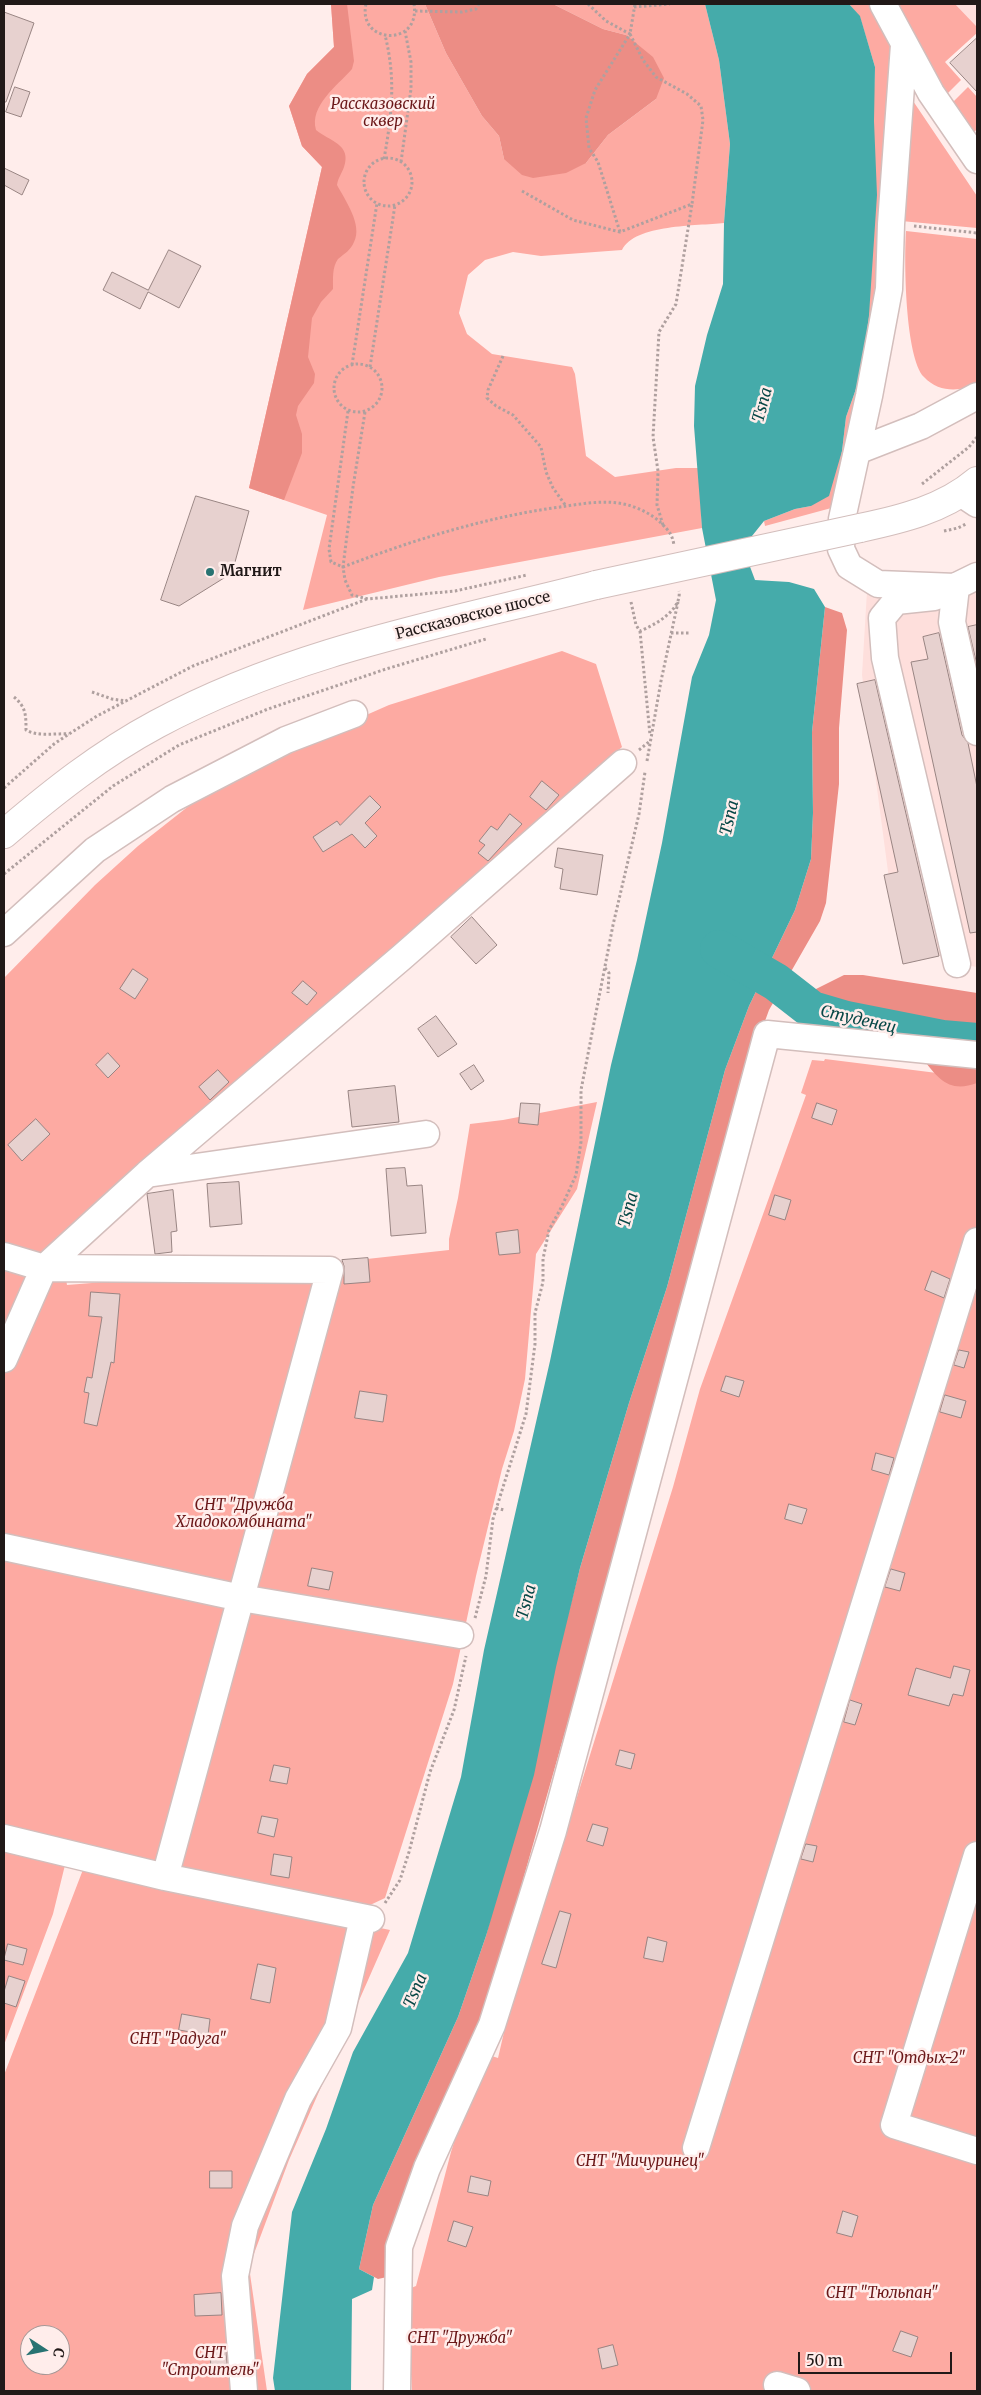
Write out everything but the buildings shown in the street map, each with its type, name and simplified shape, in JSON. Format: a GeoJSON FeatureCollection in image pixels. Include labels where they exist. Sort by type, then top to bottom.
{"type":"FeatureCollection","features":[{"type":"Feature","properties":{"kind":"main road","name":"Рассказовское шоссе"},"geometry":{"type":"LineString","coordinates":[[4,834],[60,787],[103,756],[157,724],[228,690],[282,669],[366,642],[596,585],[860,528],[920,513],[972,493]]}},
{"type":"Feature","properties":{"kind":"lane"},"geometry":{"type":"LineString","coordinates":[[882,4],[931,93],[977,160]]}},
{"type":"Feature","properties":{"kind":"lane"},"geometry":{"type":"LineString","coordinates":[[904,45],[891,224],[889,289],[842,518],[841,549],[849,566],[878,584],[967,582]]}},
{"type":"Feature","properties":{"kind":"lane"},"geometry":{"type":"LineString","coordinates":[[857,452],[921,426],[977,396]]}},
{"type":"Feature","properties":{"kind":"lane"},"geometry":{"type":"LineString","coordinates":[[967,582],[952,622],[977,732]]}},
{"type":"Feature","properties":{"kind":"lane"},"geometry":{"type":"LineString","coordinates":[[957,964],[885,658],[882,618],[896,601],[934,597],[967,582]]}},
{"type":"Feature","properties":{"kind":"lane"},"geometry":{"type":"LineString","coordinates":[[4,933],[96,850],[172,799],[286,740],[354,714]]}},
{"type":"Feature","properties":{"kind":"lane"},"geometry":{"type":"LineString","coordinates":[[4,1359],[44,1268],[147,1174],[394,963],[623,763]]}},
{"type":"Feature","properties":{"kind":"lane"},"geometry":{"type":"LineString","coordinates":[[397,2391],[399,2247],[427,2168],[492,2025],[552,1832],[768,1034],[977,1055]]}},
{"type":"Feature","properties":{"kind":"lane"},"geometry":{"type":"LineString","coordinates":[[147,1174],[426,1134]]}},
{"type":"Feature","properties":{"kind":"lane"},"geometry":{"type":"LineString","coordinates":[[696,2148],[977,1241]]}},
{"type":"Feature","properties":{"kind":"lane"},"geometry":{"type":"LineString","coordinates":[[4,1256],[44,1268],[330,1270],[165,1877]]}},
{"type":"Feature","properties":{"kind":"lane"},"geometry":{"type":"LineString","coordinates":[[4,1547],[241,1598],[467,1637]]}},
{"type":"Feature","properties":{"kind":"lane"},"geometry":{"type":"LineString","coordinates":[[4,1838],[165,1877],[367,1918],[338,2028],[298,2099],[245,2226],[235,2276],[244,2391]]}},
{"type":"Feature","properties":{"kind":"lane"},"geometry":{"type":"LineString","coordinates":[[977,1856],[894,2125],[977,2151]]}},
{"type":"Feature","properties":{"kind":"path"},"geometry":{"type":"LineString","coordinates":[[366,4],[365,15],[368,23],[374,30],[385,35],[398,35],[410,26],[415,10],[414,4]]}},
{"type":"Feature","properties":{"kind":"path"},"geometry":{"type":"LineString","coordinates":[[415,10],[462,12],[476,9],[478,4]]}},
{"type":"Feature","properties":{"kind":"path"},"geometry":{"type":"LineString","coordinates":[[588,4],[606,21],[630,34],[643,60],[656,77],[687,94],[701,106],[703,120],[676,304],[659,332],[653,437],[658,471],[658,505],[663,525]]}},
{"type":"Feature","properties":{"kind":"path"},"geometry":{"type":"LineString","coordinates":[[620,232],[598,162],[589,148],[586,118],[595,90],[630,34],[635,6],[670,4]]}},
{"type":"Feature","properties":{"kind":"path"},"geometry":{"type":"LineString","coordinates":[[401,162],[411,89],[411,62],[405,31]]}},
{"type":"Feature","properties":{"kind":"path"},"geometry":{"type":"LineString","coordinates":[[384,159],[390,127],[393,78],[385,35]]}},
{"type":"Feature","properties":{"kind":"path"},"geometry":{"type":"LineString","coordinates":[[384,159],[401,162],[410,174],[411,189],[402,201],[395,205],[388,206],[377,203],[368,194],[364,179],[372,165],[384,159]]}},
{"type":"Feature","properties":{"kind":"path"},"geometry":{"type":"LineString","coordinates":[[522,191],[573,220],[620,232],[692,204]]}},
{"type":"Feature","properties":{"kind":"path"},"geometry":{"type":"LineString","coordinates":[[352,365],[377,203]]}},
{"type":"Feature","properties":{"kind":"path"},"geometry":{"type":"LineString","coordinates":[[370,367],[395,205]]}},
{"type":"Feature","properties":{"kind":"path"},"geometry":{"type":"LineString","coordinates":[[891,224],[977,233]]}},
{"type":"Feature","properties":{"kind":"path"},"geometry":{"type":"LineString","coordinates":[[503,356],[488,390],[488,398],[496,406],[513,415],[541,447],[546,472],[553,488],[566,506]]}},
{"type":"Feature","properties":{"kind":"path"},"geometry":{"type":"LineString","coordinates":[[352,365],[370,367],[381,380],[382,396],[378,403],[366,412],[358,413],[348,410],[337,401],[334,385],[341,371],[352,365]]}},
{"type":"Feature","properties":{"kind":"path"},"geometry":{"type":"LineString","coordinates":[[348,410],[329,549],[331,562],[343,566],[406,542],[534,510],[589,503],[627,505],[655,517],[672,534],[674,551]]}},
{"type":"Feature","properties":{"kind":"path"},"geometry":{"type":"LineString","coordinates":[[366,412],[353,487],[343,566],[345,580],[352,595],[368,599]]}},
{"type":"Feature","properties":{"kind":"path"},"geometry":{"type":"LineString","coordinates":[[916,488],[936,475],[969,447],[977,437]]}},
{"type":"Feature","properties":{"kind":"path"},"geometry":{"type":"LineString","coordinates":[[4,788],[54,744],[69,734],[193,666],[368,599],[455,591],[536,574]]}},
{"type":"Feature","properties":{"kind":"path"},"geometry":{"type":"LineString","coordinates":[[367,1918],[388,1900],[400,1880],[430,1772],[454,1710],[467,1637],[487,1574],[492,1519],[526,1414],[535,1344],[535,1313],[543,1282],[543,1259],[549,1230],[576,1175],[581,1142],[581,1090],[605,967],[639,814],[650,741],[678,602],[679,586]]}},
{"type":"Feature","properties":{"kind":"path"},"geometry":{"type":"LineString","coordinates":[[630,596],[636,625],[640,631],[650,741]]}},
{"type":"Feature","properties":{"kind":"path"},"geometry":{"type":"LineString","coordinates":[[640,631],[655,626],[678,602]]}},
{"type":"Feature","properties":{"kind":"path"},"geometry":{"type":"LineString","coordinates":[[671,633],[689,632]]}},
{"type":"Feature","properties":{"kind":"path"},"geometry":{"type":"LineString","coordinates":[[92,692],[112,699],[127,701]]}},
{"type":"Feature","properties":{"kind":"path"},"geometry":{"type":"LineString","coordinates":[[14,697],[23,705],[26,716],[26,730],[35,735],[52,732],[69,734]]}},
{"type":"Feature","properties":{"kind":"path"},"geometry":{"type":"LineString","coordinates":[[605,967],[609,973],[608,993]]}},
{"type":"Feature","properties":{"kind":"path"},"geometry":{"type":"LineString","coordinates":[[496,1508],[504,1510]]}},
{"type":"Feature","properties":{"kind":"shaded area"},"geometry":{"type":"Polygon","coordinates":[[[331,4],[347,4],[354,61],[352,69],[332,89],[320,105],[315,121],[316,130],[338,144],[345,153],[344,167],[337,185],[355,220],[356,235],[351,247],[336,262],[333,273],[333,289],[321,302],[312,318],[308,357],[315,374],[314,383],[298,406],[296,415],[302,434],[302,453],[284,500],[249,488],[322,167],[302,146],[289,106],[307,74],[334,47],[331,4]]]}},
{"type":"Feature","properties":{"kind":"shaded area"},"geometry":{"type":"Polygon","coordinates":[[[425,4],[553,4],[603,29],[626,35],[653,57],[664,78],[656,99],[608,135],[586,163],[566,173],[533,178],[522,175],[504,159],[499,136],[482,116],[446,53],[425,4]]]}},
{"type":"Feature","properties":{"kind":"shaded area"},"geometry":{"type":"Polygon","coordinates":[[[955,4],[977,4],[977,27],[955,4]]]}},
{"type":"Feature","properties":{"kind":"shaded area"},"geometry":{"type":"Polygon","coordinates":[[[977,578],[977,967],[953,963],[896,932],[862,675],[867,591],[977,578]]]}},
{"type":"Feature","properties":{"kind":"shaded area"},"geometry":{"type":"Polygon","coordinates":[[[825,607],[842,613],[847,630],[839,728],[839,784],[826,903],[820,921],[769,1010],[744,1079],[621,1535],[499,1964],[479,2026],[397,2212],[395,2250],[387,2277],[378,2279],[359,2269],[373,2205],[458,2017],[486,1936],[580,1568],[629,1403],[667,1287],[725,1070],[749,1006],[795,910],[811,859],[813,813],[812,732],[825,607]]]}},
{"type":"Feature","properties":{"kind":"shaded area"},"geometry":{"type":"Polygon","coordinates":[[[844,975],[863,975],[977,993],[977,1083],[959,1086],[946,1083],[934,1073],[923,1059],[820,1046],[806,1010],[810,992],[844,975]]]}},
{"type":"Feature","properties":{"kind":"green space","name":"Рассказовский сквер"},"geometry":{"type":"Polygon","coordinates":[[[331,4],[425,4],[446,53],[482,116],[499,136],[504,159],[586,163],[608,135],[656,99],[626,35],[603,29],[553,4],[705,4],[719,60],[730,144],[724,223],[683,226],[653,231],[629,241],[622,250],[541,256],[513,252],[485,260],[468,275],[459,313],[467,334],[492,354],[572,367],[575,374],[586,456],[615,477],[676,468],[699,468],[702,528],[439,577],[303,610],[327,515],[249,488],[322,167],[302,146],[289,106],[307,74],[334,47],[331,4]]]}},
{"type":"Feature","properties":{"kind":"green space"},"geometry":{"type":"Polygon","coordinates":[[[849,4],[877,4],[897,48],[886,275],[835,507],[765,526],[764,521],[795,509],[811,506],[842,451],[846,417],[862,372],[875,67],[860,17],[849,4]]]}},
{"type":"Feature","properties":{"kind":"green space"},"geometry":{"type":"Polygon","coordinates":[[[893,4],[955,4],[977,27],[977,33],[945,62],[961,80],[943,98],[893,4]]]}},
{"type":"Feature","properties":{"kind":"green space"},"geometry":{"type":"Polygon","coordinates":[[[968,87],[977,97],[977,129],[971,135],[949,106],[968,87]]]}},
{"type":"Feature","properties":{"kind":"green space"},"geometry":{"type":"Polygon","coordinates":[[[911,98],[977,196],[977,228],[901,221],[911,98]]]}},
{"type":"Feature","properties":{"kind":"green space"},"geometry":{"type":"Polygon","coordinates":[[[906,231],[977,239],[977,385],[963,389],[949,389],[936,386],[924,377],[918,366],[909,330],[905,263],[906,231]]]}},
{"type":"Feature","properties":{"kind":"green space","name":"СНТ \"Дружба Хладокомбината\""},"geometry":{"type":"Polygon","coordinates":[[[562,651],[596,664],[622,747],[303,1028],[59,1238],[67,1285],[303,1266],[449,1250],[449,1239],[470,1124],[503,1120],[597,1102],[577,1189],[536,1254],[525,1379],[514,1431],[502,1469],[476,1576],[453,1684],[385,1898],[368,1906],[4,1836],[4,978],[95,885],[138,846],[190,805],[255,764],[389,705],[562,651]]]}},
{"type":"Feature","properties":{"kind":"green space","name":"СНТ \"Мичуринец\""},"geometry":{"type":"Polygon","coordinates":[[[825,1059],[977,1078],[977,2391],[412,2391],[406,2290],[416,2286],[451,2152],[482,2053],[498,2058],[512,1998],[516,1994],[673,1487],[700,1389],[806,1095],[801,1093],[812,1060],[824,1061],[825,1059]]]}},
{"type":"Feature","properties":{"kind":"green space"},"geometry":{"type":"Polygon","coordinates":[[[4,1852],[65,1865],[53,1914],[4,2045],[4,1852]]]}},
{"type":"Feature","properties":{"kind":"green space","name":"СНТ \"Радуга\""},"geometry":{"type":"Polygon","coordinates":[[[84,1867],[390,1930],[289,2160],[249,2267],[267,2391],[4,2391],[4,2075],[84,1867]]]}},
{"type":"Feature","properties":{"kind":"water","name":"Tsna"},"geometry":{"type":"Polygon","coordinates":[[[705,4],[849,4],[860,16],[875,67],[874,121],[877,195],[869,315],[862,372],[846,417],[842,451],[829,496],[811,506],[795,509],[764,521],[748,541],[749,564],[755,580],[789,582],[814,589],[825,607],[812,732],[813,813],[811,859],[795,910],[749,1006],[725,1070],[667,1287],[629,1403],[580,1568],[556,1667],[534,1775],[486,1936],[458,2017],[373,2205],[359,2269],[374,2277],[372,2290],[352,2299],[351,2391],[275,2391],[273,2378],[292,2212],[326,2129],[353,2052],[408,1953],[461,1777],[484,1650],[550,1361],[611,1065],[637,960],[662,843],[692,677],[709,635],[716,600],[702,528],[694,426],[695,386],[707,335],[723,284],[724,223],[730,144],[719,60],[705,4]]]}},
{"type":"Feature","properties":{"kind":"waterway","name":"Студенец"},"geometry":{"type":"LineString","coordinates":[[719,949],[776,982],[812,1010],[846,1020],[942,1039],[977,1042]]}},
{"type":"Feature","properties":{"kind":"place","name":"Магнит"},"geometry":{"type":"Point","coordinates":[210,572]}},
{"type":"Feature","properties":{"kind":"park label","name":"СНТ \"Отдых-2\""},"geometry":{"type":"Point","coordinates":[909,2059]}},
{"type":"Feature","properties":{"kind":"park label","name":"СНТ \"Тюльпан\""},"geometry":{"type":"Point","coordinates":[882,2294]}},
{"type":"Feature","properties":{"kind":"park label","name":"СНТ \"Дружба\""},"geometry":{"type":"Point","coordinates":[460,2339]}},
{"type":"Feature","properties":{"kind":"park label","name":"СНТ \"Строитель\""},"geometry":{"type":"Point","coordinates":[210,2362]}}]}
